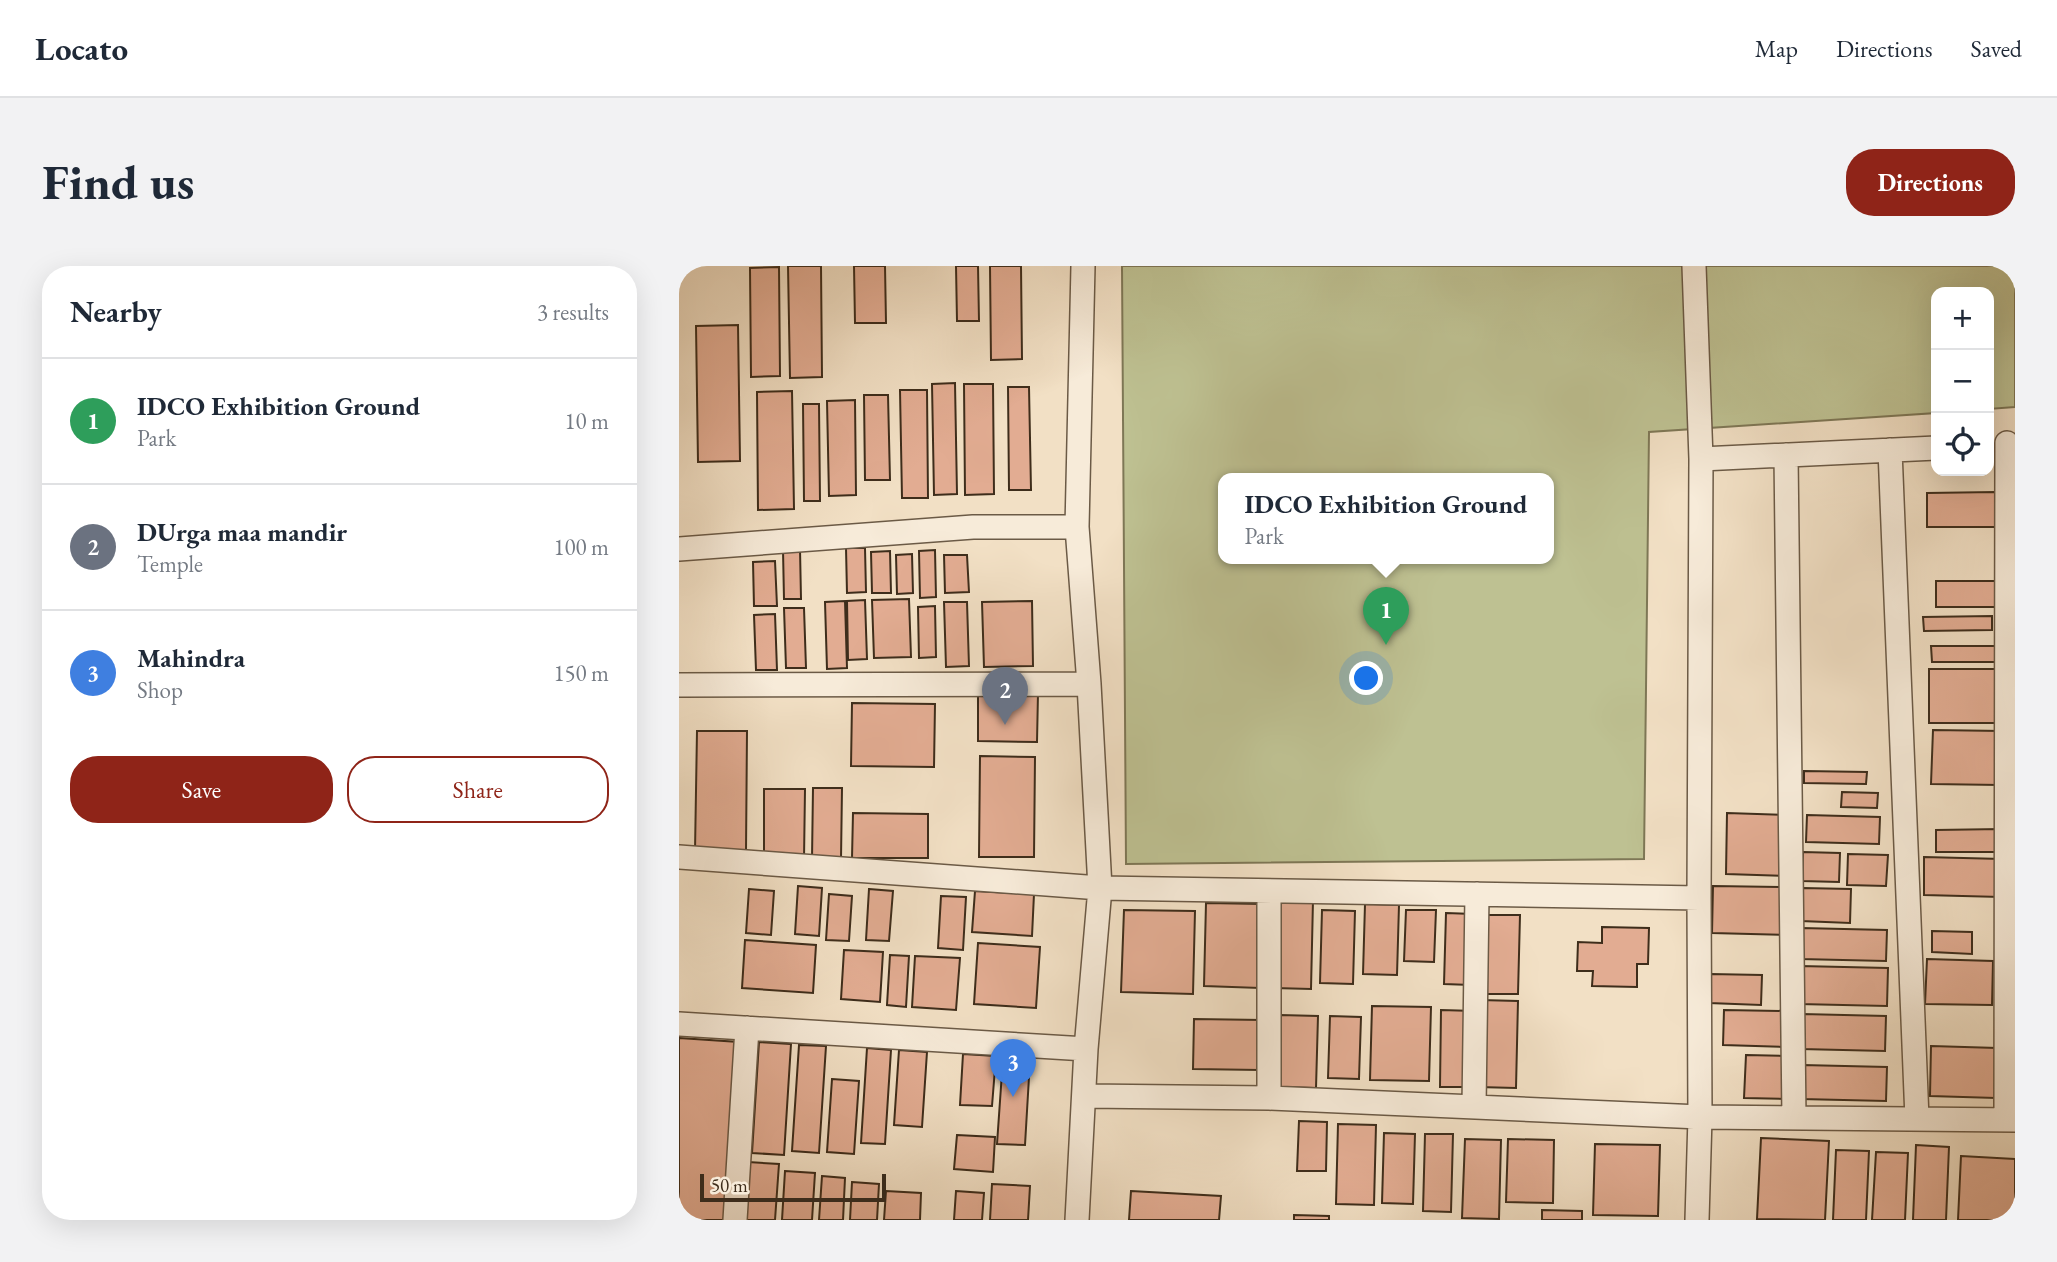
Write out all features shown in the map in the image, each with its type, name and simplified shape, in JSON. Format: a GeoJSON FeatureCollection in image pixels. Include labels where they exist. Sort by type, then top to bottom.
{"type":"FeatureCollection","features":[{"type":"Feature","properties":{"kind":"street"},"geometry":{"type":"LineString","coordinates":[[1077,1220],[1086,1049],[1100,888],[1077,527],[1083,266]]}},
{"type":"Feature","properties":{"kind":"street"},"geometry":{"type":"LineString","coordinates":[[1693,266],[1701,459],[1700,1117],[1697,1220]]}},
{"type":"Feature","properties":{"kind":"street"},"geometry":{"type":"LineString","coordinates":[[1085,1096],[1269,1098],[1700,1117],[2010,1120],[2003,443]]}},
{"type":"Feature","properties":{"kind":"street"},"geometry":{"type":"LineString","coordinates":[[1701,459],[1931,448]]}},
{"type":"Feature","properties":{"kind":"street"},"geometry":{"type":"LineString","coordinates":[[1890,450],[1917,1119]]}},
{"type":"Feature","properties":{"kind":"street"},"geometry":{"type":"LineString","coordinates":[[1786,455],[1794,1118]]}},
{"type":"Feature","properties":{"kind":"street"},"geometry":{"type":"LineString","coordinates":[[679,549],[973,527],[1077,527]]}},
{"type":"Feature","properties":{"kind":"street"},"geometry":{"type":"LineString","coordinates":[[679,685],[1089,684]]}},
{"type":"Feature","properties":{"kind":"street"},"geometry":{"type":"LineString","coordinates":[[679,857],[1100,888],[1699,898]]}},
{"type":"Feature","properties":{"kind":"street"},"geometry":{"type":"LineString","coordinates":[[1269,891],[1269,1098]]}},
{"type":"Feature","properties":{"kind":"street"},"geometry":{"type":"LineString","coordinates":[[1475,1107],[1477,894]]}},
{"type":"Feature","properties":{"kind":"street"},"geometry":{"type":"LineString","coordinates":[[679,1024],[1086,1049]]}},
{"type":"Feature","properties":{"kind":"street"},"geometry":{"type":"LineString","coordinates":[[735,1220],[747,1028]]}},
{"type":"Feature","properties":{"kind":"green space"},"geometry":{"type":"Polygon","coordinates":[[[1122,266],[2015,266],[2015,407],[1994,409],[1994,287],[1931,287],[1931,413],[1649,432],[1644,859],[1126,864],[1122,266]]]}},
{"type":"Feature","properties":{"kind":"building"},"geometry":{"type":"Polygon","coordinates":[[[788,266],[821,266],[822,377],[790,378],[788,266]]]}},
{"type":"Feature","properties":{"kind":"building"},"geometry":{"type":"Polygon","coordinates":[[[854,266],[885,266],[886,323],[855,323],[854,266]]]}},
{"type":"Feature","properties":{"kind":"building"},"geometry":{"type":"Polygon","coordinates":[[[956,266],[978,266],[979,321],[957,321],[956,266]]]}},
{"type":"Feature","properties":{"kind":"building"},"geometry":{"type":"Polygon","coordinates":[[[990,266],[1021,266],[1022,359],[991,360],[990,266]]]}},
{"type":"Feature","properties":{"kind":"building"},"geometry":{"type":"Polygon","coordinates":[[[779,267],[780,376],[751,377],[750,268],[779,267]]]}},
{"type":"Feature","properties":{"kind":"building"},"geometry":{"type":"Polygon","coordinates":[[[738,325],[740,461],[698,462],[696,326],[738,325]]]}},
{"type":"Feature","properties":{"kind":"building"},"geometry":{"type":"Polygon","coordinates":[[[955,383],[957,494],[934,495],[932,384],[955,383]]]}},
{"type":"Feature","properties":{"kind":"building"},"geometry":{"type":"Polygon","coordinates":[[[964,384],[993,384],[994,494],[965,495],[964,384]]]}},
{"type":"Feature","properties":{"kind":"building"},"geometry":{"type":"Polygon","coordinates":[[[1008,387],[1029,387],[1031,490],[1009,490],[1008,387]]]}},
{"type":"Feature","properties":{"kind":"building"},"geometry":{"type":"Polygon","coordinates":[[[900,390],[927,390],[928,498],[902,498],[900,390]]]}},
{"type":"Feature","properties":{"kind":"building"},"geometry":{"type":"Polygon","coordinates":[[[792,391],[794,509],[758,510],[757,392],[792,391]]]}},
{"type":"Feature","properties":{"kind":"building"},"geometry":{"type":"Polygon","coordinates":[[[864,395],[888,395],[890,480],[865,480],[864,395]]]}},
{"type":"Feature","properties":{"kind":"building"},"geometry":{"type":"Polygon","coordinates":[[[855,400],[856,495],[829,496],[827,401],[855,400]]]}},
{"type":"Feature","properties":{"kind":"building"},"geometry":{"type":"Polygon","coordinates":[[[803,404],[819,404],[820,501],[804,501],[803,404]]]}},
{"type":"Feature","properties":{"kind":"building"},"geometry":{"type":"Polygon","coordinates":[[[1995,492],[1995,527],[1927,527],[1927,493],[1995,492]]]}},
{"type":"Feature","properties":{"kind":"building"},"geometry":{"type":"Polygon","coordinates":[[[846,548],[865,548],[866,592],[847,593],[846,548]]]}},
{"type":"Feature","properties":{"kind":"building"},"geometry":{"type":"Polygon","coordinates":[[[800,549],[801,599],[784,599],[783,550],[800,549]]]}},
{"type":"Feature","properties":{"kind":"building"},"geometry":{"type":"Polygon","coordinates":[[[935,550],[936,597],[920,598],[919,551],[935,550]]]}},
{"type":"Feature","properties":{"kind":"building"},"geometry":{"type":"Polygon","coordinates":[[[890,551],[891,593],[872,593],[871,552],[890,551]]]}},
{"type":"Feature","properties":{"kind":"building"},"geometry":{"type":"Polygon","coordinates":[[[912,554],[913,593],[897,594],[896,555],[912,554]]]}},
{"type":"Feature","properties":{"kind":"building"},"geometry":{"type":"Polygon","coordinates":[[[944,555],[967,555],[969,592],[945,593],[944,555]]]}},
{"type":"Feature","properties":{"kind":"building"},"geometry":{"type":"Polygon","coordinates":[[[775,561],[777,606],[754,606],[753,562],[775,561]]]}},
{"type":"Feature","properties":{"kind":"building"},"geometry":{"type":"Polygon","coordinates":[[[1936,581],[1996,581],[1996,607],[1936,607],[1936,581]]]}},
{"type":"Feature","properties":{"kind":"building"},"geometry":{"type":"Polygon","coordinates":[[[909,599],[911,657],[874,658],[872,600],[909,599]]]}},
{"type":"Feature","properties":{"kind":"building"},"geometry":{"type":"Polygon","coordinates":[[[865,600],[867,659],[848,660],[847,601],[865,600]]]}},
{"type":"Feature","properties":{"kind":"building"},"geometry":{"type":"Polygon","coordinates":[[[845,601],[847,668],[827,669],[825,602],[845,601]]]}},
{"type":"Feature","properties":{"kind":"building"},"geometry":{"type":"Polygon","coordinates":[[[1032,601],[1033,666],[984,667],[982,602],[1032,601]]]}},
{"type":"Feature","properties":{"kind":"building"},"geometry":{"type":"Polygon","coordinates":[[[944,602],[967,602],[969,666],[946,667],[944,602]]]}},
{"type":"Feature","properties":{"kind":"building"},"geometry":{"type":"Polygon","coordinates":[[[935,606],[936,657],[919,658],[918,607],[935,606]]]}},
{"type":"Feature","properties":{"kind":"building"},"geometry":{"type":"Polygon","coordinates":[[[784,608],[804,608],[806,668],[786,668],[784,608]]]}},
{"type":"Feature","properties":{"kind":"building"},"geometry":{"type":"Polygon","coordinates":[[[775,614],[777,670],[756,670],[754,615],[775,614]]]}},
{"type":"Feature","properties":{"kind":"building"},"geometry":{"type":"Polygon","coordinates":[[[1992,616],[1992,630],[1924,631],[1923,617],[1992,616]]]}},
{"type":"Feature","properties":{"kind":"building"},"geometry":{"type":"Polygon","coordinates":[[[1931,646],[1996,646],[1996,662],[1932,662],[1931,646]]]}},
{"type":"Feature","properties":{"kind":"building"},"geometry":{"type":"Polygon","coordinates":[[[1929,669],[2000,669],[2000,723],[1929,723],[1929,669]]]}},
{"type":"Feature","properties":{"kind":"building"},"geometry":{"type":"Polygon","coordinates":[[[978,693],[1038,693],[1037,742],[978,741],[978,693]]]}},
{"type":"Feature","properties":{"kind":"building"},"geometry":{"type":"Polygon","coordinates":[[[852,703],[935,704],[934,767],[851,766],[852,703]]]}},
{"type":"Feature","properties":{"kind":"building"},"geometry":{"type":"Polygon","coordinates":[[[1933,730],[2002,731],[2000,785],[1931,784],[1933,730]]]}},
{"type":"Feature","properties":{"kind":"building"},"geometry":{"type":"Polygon","coordinates":[[[697,731],[747,731],[746,851],[695,851],[697,731]]]}},
{"type":"Feature","properties":{"kind":"building"},"geometry":{"type":"Polygon","coordinates":[[[980,756],[1035,757],[1034,857],[979,857],[980,756]]]}},
{"type":"Feature","properties":{"kind":"building"},"geometry":{"type":"Polygon","coordinates":[[[1804,771],[1867,772],[1866,784],[1804,783],[1804,771]]]}},
{"type":"Feature","properties":{"kind":"building"},"geometry":{"type":"Polygon","coordinates":[[[813,788],[842,788],[841,859],[812,859],[813,788]]]}},
{"type":"Feature","properties":{"kind":"building"},"geometry":{"type":"Polygon","coordinates":[[[764,789],[805,789],[804,859],[764,858],[764,789]]]}},
{"type":"Feature","properties":{"kind":"building"},"geometry":{"type":"Polygon","coordinates":[[[1842,792],[1878,793],[1877,808],[1841,807],[1842,792]]]}},
{"type":"Feature","properties":{"kind":"building"},"geometry":{"type":"Polygon","coordinates":[[[853,813],[928,814],[928,858],[852,858],[853,813]]]}},
{"type":"Feature","properties":{"kind":"building"},"geometry":{"type":"Polygon","coordinates":[[[1727,813],[1786,815],[1785,876],[1726,874],[1727,813]]]}},
{"type":"Feature","properties":{"kind":"building"},"geometry":{"type":"Polygon","coordinates":[[[1807,815],[1880,817],[1879,844],[1806,842],[1807,815]]]}},
{"type":"Feature","properties":{"kind":"building"},"geometry":{"type":"Polygon","coordinates":[[[2001,829],[2001,852],[1936,852],[1936,830],[2001,829]]]}},
{"type":"Feature","properties":{"kind":"building"},"geometry":{"type":"Polygon","coordinates":[[[1803,852],[1840,853],[1839,882],[1802,881],[1803,852]]]}},
{"type":"Feature","properties":{"kind":"building"},"geometry":{"type":"Polygon","coordinates":[[[1848,854],[1888,855],[1886,886],[1847,885],[1848,854]]]}},
{"type":"Feature","properties":{"kind":"building"},"geometry":{"type":"Polygon","coordinates":[[[1924,857],[2002,859],[2001,897],[1924,895],[1924,857]]]}},
{"type":"Feature","properties":{"kind":"building"},"geometry":{"type":"Polygon","coordinates":[[[798,886],[822,888],[819,936],[795,934],[798,886]]]}},
{"type":"Feature","properties":{"kind":"building"},"geometry":{"type":"Polygon","coordinates":[[[1713,886],[1789,887],[1787,935],[1712,933],[1713,886]]]}},
{"type":"Feature","properties":{"kind":"building"},"geometry":{"type":"Polygon","coordinates":[[[1802,888],[1851,889],[1850,923],[1801,921],[1802,888]]]}},
{"type":"Feature","properties":{"kind":"building"},"geometry":{"type":"Polygon","coordinates":[[[749,889],[774,891],[771,935],[746,933],[749,889]]]}},
{"type":"Feature","properties":{"kind":"building"},"geometry":{"type":"Polygon","coordinates":[[[869,889],[893,891],[889,941],[866,940],[869,889]]]}},
{"type":"Feature","properties":{"kind":"building"},"geometry":{"type":"Polygon","coordinates":[[[975,891],[1034,894],[1032,936],[972,932],[975,891]]]}},
{"type":"Feature","properties":{"kind":"building"},"geometry":{"type":"Polygon","coordinates":[[[829,894],[852,896],[849,941],[826,940],[829,894]]]}},
{"type":"Feature","properties":{"kind":"building"},"geometry":{"type":"Polygon","coordinates":[[[941,896],[966,897],[963,950],[938,948],[941,896]]]}},
{"type":"Feature","properties":{"kind":"building"},"geometry":{"type":"Polygon","coordinates":[[[1276,899],[1313,900],[1311,989],[1274,988],[1276,899]]]}},
{"type":"Feature","properties":{"kind":"building"},"geometry":{"type":"Polygon","coordinates":[[[1206,903],[1263,904],[1260,988],[1204,986],[1206,903]]]}},
{"type":"Feature","properties":{"kind":"building"},"geometry":{"type":"Polygon","coordinates":[[[1365,904],[1399,905],[1397,975],[1363,974],[1365,904]]]}},
{"type":"Feature","properties":{"kind":"building"},"geometry":{"type":"Polygon","coordinates":[[[1124,910],[1195,911],[1193,994],[1121,992],[1124,910]]]}},
{"type":"Feature","properties":{"kind":"building"},"geometry":{"type":"Polygon","coordinates":[[[1322,910],[1355,911],[1353,984],[1320,983],[1322,910]]]}},
{"type":"Feature","properties":{"kind":"building"},"geometry":{"type":"Polygon","coordinates":[[[1406,910],[1436,910],[1434,962],[1404,961],[1406,910]]]}},
{"type":"Feature","properties":{"kind":"building"},"geometry":{"type":"Polygon","coordinates":[[[1446,913],[1473,914],[1471,985],[1444,984],[1446,913]]]}},
{"type":"Feature","properties":{"kind":"building"},"geometry":{"type":"Polygon","coordinates":[[[1484,915],[1520,915],[1518,994],[1482,994],[1484,915]]]}},
{"type":"Feature","properties":{"kind":"building"},"geometry":{"type":"Polygon","coordinates":[[[1602,927],[1649,928],[1648,964],[1637,964],[1637,987],[1592,986],[1593,971],[1577,971],[1578,942],[1602,943],[1602,927]]]}},
{"type":"Feature","properties":{"kind":"building"},"geometry":{"type":"Polygon","coordinates":[[[1801,928],[1887,930],[1886,961],[1800,959],[1801,928]]]}},
{"type":"Feature","properties":{"kind":"building"},"geometry":{"type":"Polygon","coordinates":[[[1932,931],[1972,932],[1972,954],[1932,952],[1932,931]]]}},
{"type":"Feature","properties":{"kind":"building"},"geometry":{"type":"Polygon","coordinates":[[[745,940],[816,945],[813,993],[742,988],[745,940]]]}},
{"type":"Feature","properties":{"kind":"building"},"geometry":{"type":"Polygon","coordinates":[[[978,943],[1040,947],[1036,1008],[974,1004],[978,943]]]}},
{"type":"Feature","properties":{"kind":"building"},"geometry":{"type":"Polygon","coordinates":[[[844,950],[883,952],[880,1002],[841,999],[844,950]]]}},
{"type":"Feature","properties":{"kind":"building"},"geometry":{"type":"Polygon","coordinates":[[[890,955],[909,956],[906,1007],[887,1005],[890,955]]]}},
{"type":"Feature","properties":{"kind":"building"},"geometry":{"type":"Polygon","coordinates":[[[915,956],[960,958],[956,1010],[912,1007],[915,956]]]}},
{"type":"Feature","properties":{"kind":"building"},"geometry":{"type":"Polygon","coordinates":[[[1927,959],[1993,961],[1992,1005],[1925,1004],[1927,959]]]}},
{"type":"Feature","properties":{"kind":"building"},"geometry":{"type":"Polygon","coordinates":[[[1800,966],[1888,968],[1887,1006],[1799,1004],[1800,966]]]}},
{"type":"Feature","properties":{"kind":"building"},"geometry":{"type":"Polygon","coordinates":[[[1710,974],[1762,975],[1761,1005],[1709,1003],[1710,974]]]}},
{"type":"Feature","properties":{"kind":"building"},"geometry":{"type":"Polygon","coordinates":[[[1480,1000],[1518,1001],[1516,1088],[1478,1087],[1480,1000]]]}},
{"type":"Feature","properties":{"kind":"building"},"geometry":{"type":"Polygon","coordinates":[[[1372,1006],[1431,1007],[1429,1081],[1370,1080],[1372,1006]]]}},
{"type":"Feature","properties":{"kind":"building"},"geometry":{"type":"Polygon","coordinates":[[[1441,1010],[1474,1011],[1471,1087],[1440,1087],[1441,1010]]]}},
{"type":"Feature","properties":{"kind":"building"},"geometry":{"type":"Polygon","coordinates":[[[1724,1010],[1787,1011],[1787,1047],[1723,1045],[1724,1010]]]}},
{"type":"Feature","properties":{"kind":"building"},"geometry":{"type":"Polygon","coordinates":[[[1802,1014],[1886,1016],[1885,1051],[1801,1049],[1802,1014]]]}},
{"type":"Feature","properties":{"kind":"building"},"geometry":{"type":"Polygon","coordinates":[[[1280,1015],[1318,1016],[1316,1088],[1279,1087],[1280,1015]]]}},
{"type":"Feature","properties":{"kind":"building"},"geometry":{"type":"Polygon","coordinates":[[[1330,1016],[1361,1017],[1359,1079],[1328,1078],[1330,1016]]]}},
{"type":"Feature","properties":{"kind":"building"},"geometry":{"type":"Polygon","coordinates":[[[1194,1019],[1262,1020],[1260,1070],[1193,1069],[1194,1019]]]}},
{"type":"Feature","properties":{"kind":"building"},"geometry":{"type":"Polygon","coordinates":[[[679,1038],[739,1042],[728,1220],[679,1220],[679,1038]]]}},
{"type":"Feature","properties":{"kind":"building"},"geometry":{"type":"Polygon","coordinates":[[[759,1042],[791,1044],[784,1155],[752,1153],[759,1042]]]}},
{"type":"Feature","properties":{"kind":"building"},"geometry":{"type":"Polygon","coordinates":[[[799,1045],[826,1046],[819,1153],[792,1151],[799,1045]]]}},
{"type":"Feature","properties":{"kind":"building"},"geometry":{"type":"Polygon","coordinates":[[[1931,1046],[1997,1048],[1996,1098],[1930,1096],[1931,1046]]]}},
{"type":"Feature","properties":{"kind":"building"},"geometry":{"type":"Polygon","coordinates":[[[867,1048],[891,1050],[885,1144],[861,1143],[867,1048]]]}},
{"type":"Feature","properties":{"kind":"building"},"geometry":{"type":"Polygon","coordinates":[[[899,1050],[927,1052],[922,1127],[894,1125],[899,1050]]]}},
{"type":"Feature","properties":{"kind":"building"},"geometry":{"type":"Polygon","coordinates":[[[963,1054],[996,1056],[992,1106],[960,1105],[963,1054]]]}},
{"type":"Feature","properties":{"kind":"building"},"geometry":{"type":"Polygon","coordinates":[[[1746,1055],[1789,1056],[1788,1099],[1744,1098],[1746,1055]]]}},
{"type":"Feature","properties":{"kind":"building"},"geometry":{"type":"Polygon","coordinates":[[[1003,1058],[1030,1060],[1025,1145],[997,1144],[1003,1058]]]}},
{"type":"Feature","properties":{"kind":"building"},"geometry":{"type":"Polygon","coordinates":[[[1802,1065],[1887,1067],[1886,1101],[1801,1099],[1802,1065]]]}},
{"type":"Feature","properties":{"kind":"building"},"geometry":{"type":"Polygon","coordinates":[[[832,1079],[859,1081],[854,1154],[827,1152],[832,1079]]]}},
{"type":"Feature","properties":{"kind":"building"},"geometry":{"type":"Polygon","coordinates":[[[1299,1121],[1327,1122],[1326,1171],[1297,1171],[1299,1121]]]}},
{"type":"Feature","properties":{"kind":"building"},"geometry":{"type":"Polygon","coordinates":[[[1338,1124],[1376,1125],[1374,1205],[1336,1204],[1338,1124]]]}},
{"type":"Feature","properties":{"kind":"building"},"geometry":{"type":"Polygon","coordinates":[[[1384,1133],[1415,1134],[1413,1204],[1382,1203],[1384,1133]]]}},
{"type":"Feature","properties":{"kind":"building"},"geometry":{"type":"Polygon","coordinates":[[[1425,1134],[1453,1134],[1451,1212],[1423,1211],[1425,1134]]]}},
{"type":"Feature","properties":{"kind":"building"},"geometry":{"type":"Polygon","coordinates":[[[957,1135],[995,1137],[993,1172],[954,1169],[957,1135]]]}},
{"type":"Feature","properties":{"kind":"building"},"geometry":{"type":"Polygon","coordinates":[[[1761,1138],[1829,1141],[1825,1220],[1757,1219],[1761,1138]]]}},
{"type":"Feature","properties":{"kind":"building"},"geometry":{"type":"Polygon","coordinates":[[[1465,1139],[1501,1140],[1499,1219],[1462,1218],[1465,1139]]]}},
{"type":"Feature","properties":{"kind":"building"},"geometry":{"type":"Polygon","coordinates":[[[1508,1139],[1554,1140],[1553,1203],[1506,1202],[1508,1139]]]}},
{"type":"Feature","properties":{"kind":"building"},"geometry":{"type":"Polygon","coordinates":[[[1595,1144],[1660,1145],[1658,1216],[1593,1215],[1595,1144]]]}},
{"type":"Feature","properties":{"kind":"building"},"geometry":{"type":"Polygon","coordinates":[[[1916,1145],[1949,1147],[1946,1220],[1913,1220],[1916,1145]]]}},
{"type":"Feature","properties":{"kind":"building"},"geometry":{"type":"Polygon","coordinates":[[[1836,1150],[1869,1151],[1866,1220],[1833,1220],[1836,1150]]]}},
{"type":"Feature","properties":{"kind":"building"},"geometry":{"type":"Polygon","coordinates":[[[1876,1152],[1908,1153],[1905,1220],[1872,1220],[1876,1152]]]}},
{"type":"Feature","properties":{"kind":"building"},"geometry":{"type":"Polygon","coordinates":[[[1961,1156],[2015,1159],[2015,1220],[1958,1220],[1961,1156]]]}},
{"type":"Feature","properties":{"kind":"building"},"geometry":{"type":"Polygon","coordinates":[[[748,1162],[779,1164],[775,1220],[744,1220],[748,1162]]]}},
{"type":"Feature","properties":{"kind":"building"},"geometry":{"type":"Polygon","coordinates":[[[785,1171],[815,1173],[812,1220],[782,1220],[785,1171]]]}},
{"type":"Feature","properties":{"kind":"building"},"geometry":{"type":"Polygon","coordinates":[[[822,1176],[845,1178],[843,1220],[819,1220],[822,1176]]]}},
{"type":"Feature","properties":{"kind":"building"},"geometry":{"type":"Polygon","coordinates":[[[852,1182],[879,1184],[877,1220],[850,1220],[852,1182]]]}},
{"type":"Feature","properties":{"kind":"building"},"geometry":{"type":"Polygon","coordinates":[[[992,1184],[1030,1186],[1028,1220],[990,1220],[992,1184]]]}},
{"type":"Feature","properties":{"kind":"building"},"geometry":{"type":"Polygon","coordinates":[[[886,1191],[921,1193],[920,1220],[884,1220],[886,1191]]]}},
{"type":"Feature","properties":{"kind":"building"},"geometry":{"type":"Polygon","coordinates":[[[956,1191],[984,1193],[982,1220],[954,1220],[956,1191]]]}},
{"type":"Feature","properties":{"kind":"building"},"geometry":{"type":"Polygon","coordinates":[[[1131,1191],[1221,1196],[1219,1220],[1129,1220],[1131,1191]]]}},
{"type":"Feature","properties":{"kind":"building"},"geometry":{"type":"Polygon","coordinates":[[[1542,1210],[1582,1211],[1582,1220],[1542,1220],[1542,1210]]]}},
{"type":"Feature","properties":{"kind":"building"},"geometry":{"type":"Polygon","coordinates":[[[1294,1215],[1329,1216],[1329,1220],[1294,1220],[1294,1215]]]}},
{"type":"Feature","properties":{"kind":"place","name":"IDCO Exhibition Ground"},"geometry":{"type":"Point","coordinates":[1386,645]}},
{"type":"Feature","properties":{"kind":"place","name":"DUrga maa mandir"},"geometry":{"type":"Point","coordinates":[1005,725]}},
{"type":"Feature","properties":{"kind":"place","name":"Mahindra"},"geometry":{"type":"Point","coordinates":[1013,1097]}}]}
